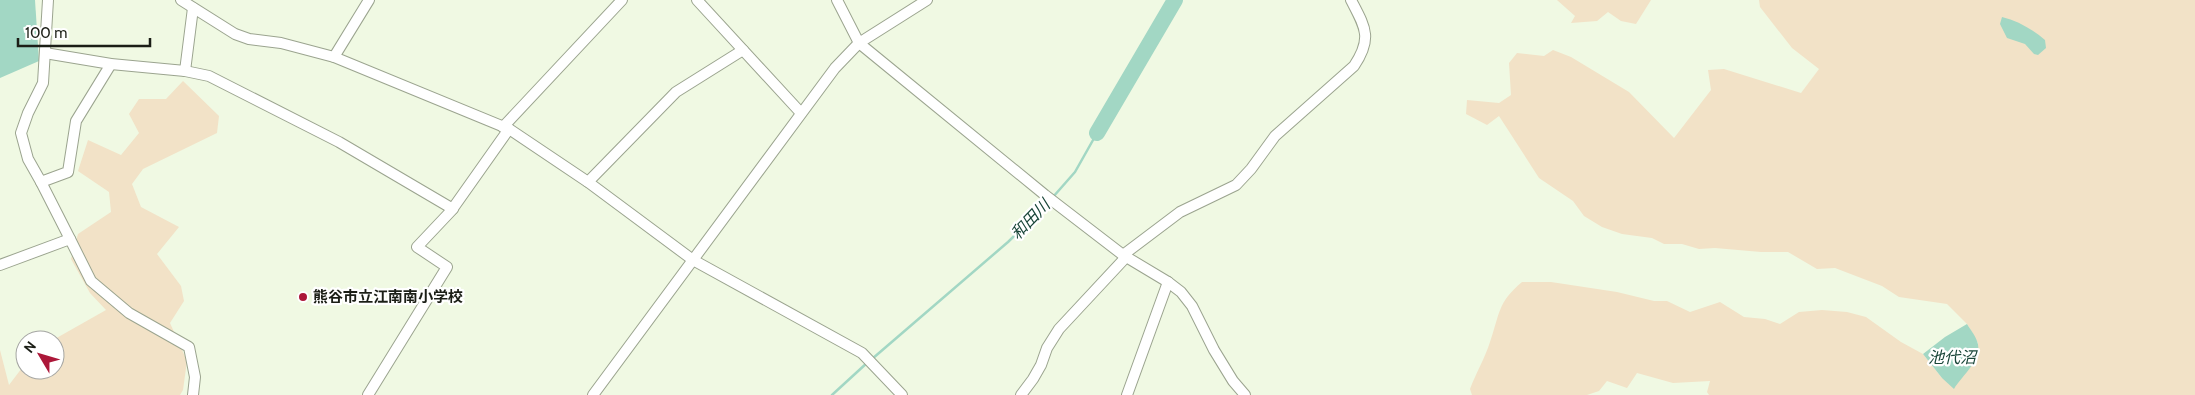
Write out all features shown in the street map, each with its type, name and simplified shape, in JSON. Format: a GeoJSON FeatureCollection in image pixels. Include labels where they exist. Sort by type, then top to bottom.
{"type":"FeatureCollection","features":[{"type":"Feature","properties":{"kind":"street"},"geometry":{"type":"LineString","coordinates":[[48,0],[43,83],[28,113],[21,134],[28,159],[91,281],[129,313],[189,347],[195,377],[193,395]]}},
{"type":"Feature","properties":{"kind":"street"},"geometry":{"type":"LineString","coordinates":[[181,0],[235,34],[334,56],[506,128],[588,182],[693,260],[862,353],[902,395]]}},
{"type":"Feature","properties":{"kind":"street"},"geometry":{"type":"LineString","coordinates":[[334,56],[369,0]]}},
{"type":"Feature","properties":{"kind":"street"},"geometry":{"type":"LineString","coordinates":[[368,395],[447,267],[417,247],[453,209],[506,128],[622,0]]}},
{"type":"Feature","properties":{"kind":"street"},"geometry":{"type":"LineString","coordinates":[[697,0],[801,113]]}},
{"type":"Feature","properties":{"kind":"street"},"geometry":{"type":"LineString","coordinates":[[837,0],[859,43],[1044,195],[1125,255],[1181,292],[1192,306],[1214,350],[1233,381],[1245,395]]}},
{"type":"Feature","properties":{"kind":"street"},"geometry":{"type":"LineString","coordinates":[[593,395],[835,68],[859,43],[927,0]]}},
{"type":"Feature","properties":{"kind":"street"},"geometry":{"type":"LineString","coordinates":[[1021,395],[1041,365],[1047,348],[1059,328],[1125,255],[1180,212],[1236,185],[1251,169],[1275,136],[1354,66],[1364,52],[1366,35],[1362,19],[1351,0]]}},
{"type":"Feature","properties":{"kind":"street"},"geometry":{"type":"LineString","coordinates":[[185,71],[193,8]]}},
{"type":"Feature","properties":{"kind":"street"},"geometry":{"type":"LineString","coordinates":[[588,182],[676,92],[743,50]]}},
{"type":"Feature","properties":{"kind":"street"},"geometry":{"type":"LineString","coordinates":[[45,53],[111,64],[185,71],[209,76],[331,138],[453,209]]}},
{"type":"Feature","properties":{"kind":"street"},"geometry":{"type":"LineString","coordinates":[[41,182],[68,172],[76,121],[111,64]]}},
{"type":"Feature","properties":{"kind":"street"},"geometry":{"type":"LineString","coordinates":[[0,265],[70,239]]}},
{"type":"Feature","properties":{"kind":"street"},"geometry":{"type":"LineString","coordinates":[[1127,395],[1168,282]]}},
{"type":"Feature","properties":{"kind":"shaded area"},"geometry":{"type":"Polygon","coordinates":[[[1557,0],[1651,0],[1636,24],[1621,21],[1608,12],[1597,21],[1571,23],[1575,16],[1557,0]]]}},
{"type":"Feature","properties":{"kind":"shaded area"},"geometry":{"type":"Polygon","coordinates":[[[1759,0],[2195,0],[2195,395],[1709,395],[1707,392],[1710,381],[1673,383],[1637,373],[1627,388],[1607,381],[1599,391],[1587,395],[1472,395],[1470,389],[1488,348],[1500,309],[1508,296],[1522,282],[1551,282],[1617,292],[1654,301],[1667,301],[1690,312],[1720,302],[1744,317],[1765,319],[1780,324],[1799,312],[1822,310],[1847,312],[1866,317],[1901,342],[1923,354],[1942,378],[1961,377],[1976,361],[1978,343],[1967,324],[1947,304],[1899,297],[1882,286],[1835,268],[1817,269],[1788,252],[1715,248],[1699,249],[1682,244],[1664,244],[1652,238],[1622,234],[1602,227],[1584,216],[1573,201],[1539,178],[1499,116],[1487,125],[1466,114],[1467,100],[1499,103],[1511,95],[1509,63],[1517,53],[1544,56],[1553,50],[1571,57],[1629,92],[1674,138],[1711,90],[1708,70],[1724,69],[1801,93],[1819,69],[1792,48],[1760,7],[1759,0]]]}},
{"type":"Feature","properties":{"kind":"shaded area"},"geometry":{"type":"Polygon","coordinates":[[[183,81],[219,116],[217,133],[143,169],[132,184],[141,207],[179,227],[157,254],[181,286],[184,301],[170,323],[187,361],[183,390],[180,395],[0,395],[0,350],[9,385],[15,377],[15,380],[65,380],[65,333],[106,310],[90,293],[71,259],[78,234],[111,212],[109,192],[78,171],[88,140],[121,155],[139,133],[129,114],[139,99],[166,99],[183,81]]]}},
{"type":"Feature","properties":{"kind":"water"},"geometry":{"type":"Polygon","coordinates":[[[0,0],[35,0],[39,61],[0,78],[0,0]]]}},
{"type":"Feature","properties":{"kind":"water"},"geometry":{"type":"Polygon","coordinates":[[[2002,17],[2019,23],[2035,32],[2045,40],[2046,48],[2038,55],[2034,54],[2025,44],[2007,38],[2000,24],[2002,17]]]}},
{"type":"Feature","properties":{"kind":"water","name":"池代沼"},"geometry":{"type":"Polygon","coordinates":[[[1967,324],[1977,341],[1977,354],[1975,360],[1954,389],[1942,378],[1923,354],[1945,337],[1967,324]]]}},
{"type":"Feature","properties":{"kind":"waterway","name":"和田川"},"geometry":{"type":"LineString","coordinates":[[1097,133],[1175,0]]}},
{"type":"Feature","properties":{"kind":"waterway","name":"和田川"},"geometry":{"type":"LineString","coordinates":[[1053,197],[1075,172],[1097,133]]}},
{"type":"Feature","properties":{"kind":"waterway","name":"和田川"},"geometry":{"type":"LineString","coordinates":[[872,359],[1008,242],[1049,202]]}},
{"type":"Feature","properties":{"kind":"waterway","name":"和田川"},"geometry":{"type":"LineString","coordinates":[[832,395],[868,362]]}},
{"type":"Feature","properties":{"kind":"place","name":"熊谷市立江南南小学校"},"geometry":{"type":"Point","coordinates":[303,297]}}]}
